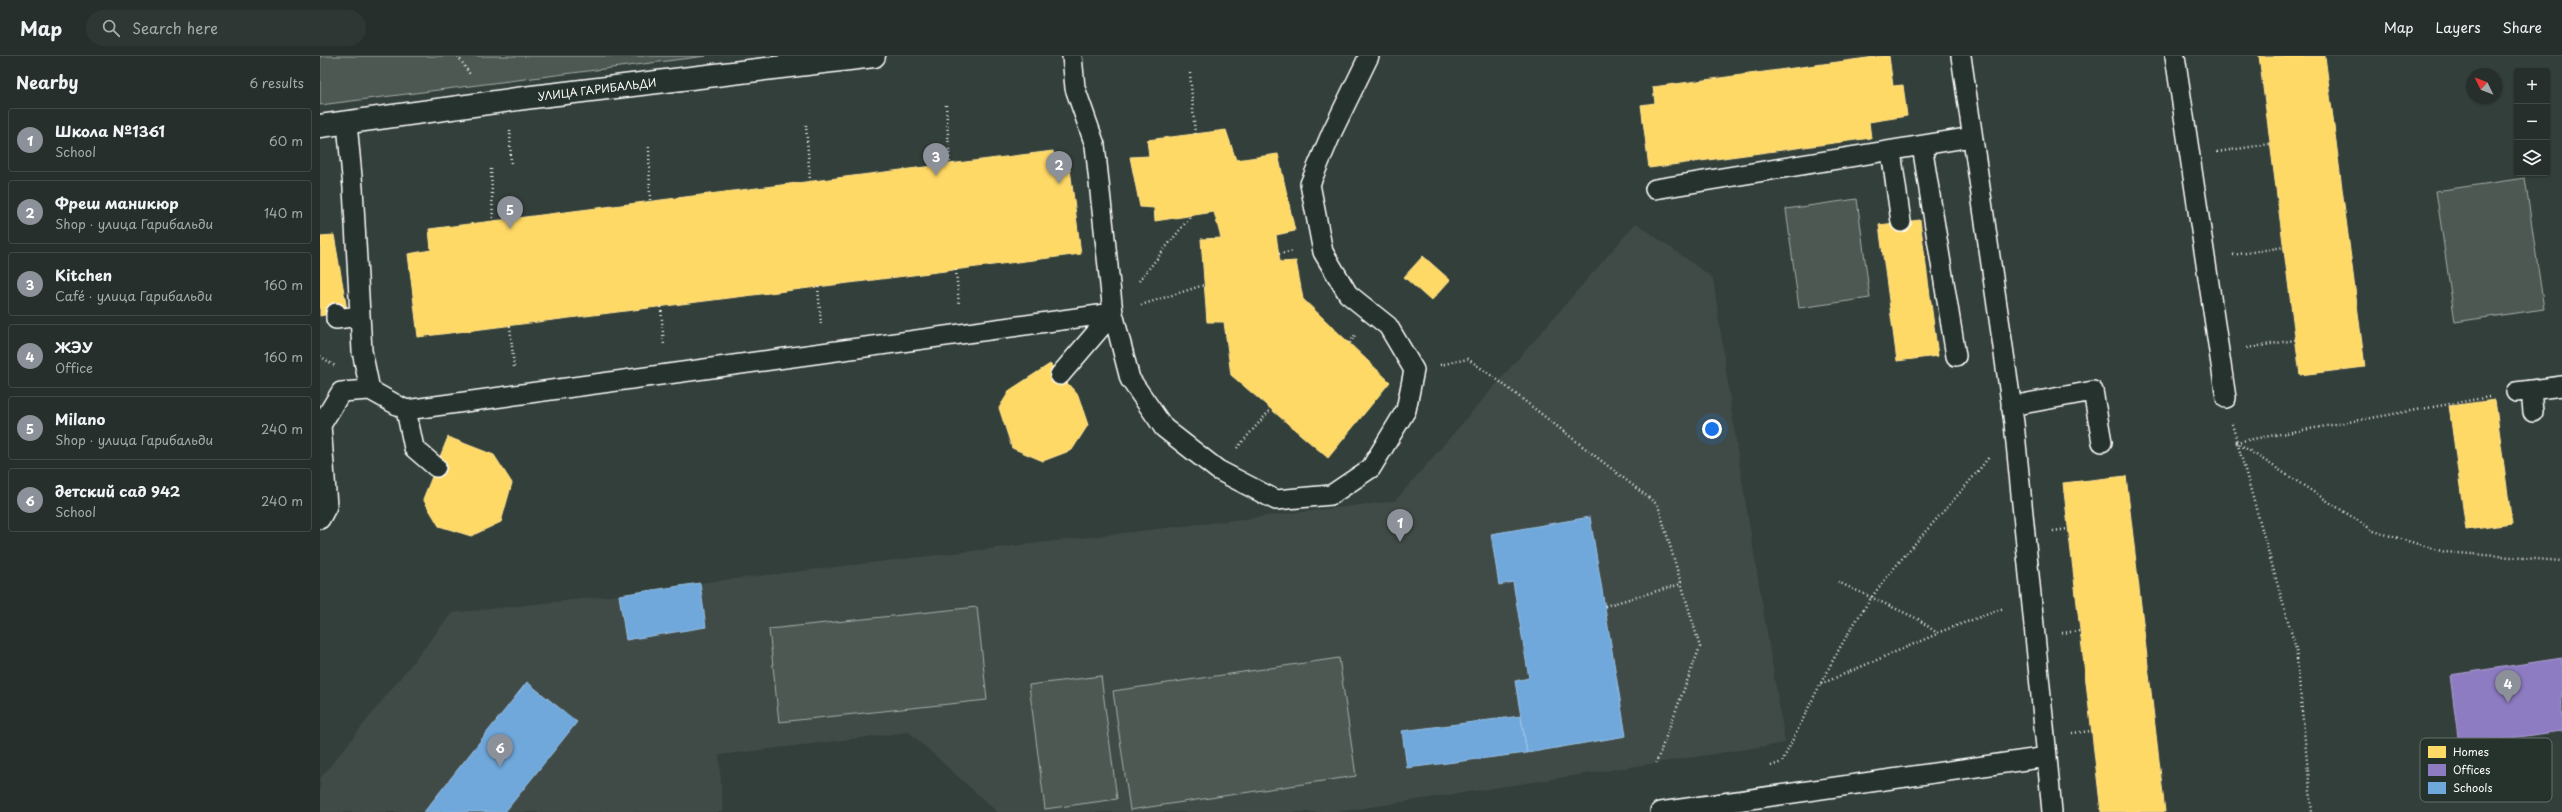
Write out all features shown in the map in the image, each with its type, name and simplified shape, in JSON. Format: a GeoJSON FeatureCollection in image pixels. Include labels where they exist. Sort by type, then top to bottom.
{"type":"FeatureCollection","features":[{"type":"Feature","properties":{"kind":"street","name":"УЛИЦА ГАРИБАЛЬДИ"},"geometry":{"type":"LineString","coordinates":[[320,126],[532,97],[874,56]]}},
{"type":"Feature","properties":{"kind":"lane"},"geometry":{"type":"LineString","coordinates":[[1072,56],[1075,88],[1095,145],[1113,313],[1130,379],[1164,428],[1218,470],[1276,500],[1331,495],[1371,468],[1406,410],[1414,370],[1388,326],[1348,294],[1323,252],[1310,184],[1332,132],[1369,56]]}},
{"type":"Feature","properties":{"kind":"lane"},"geometry":{"type":"LineString","coordinates":[[1961,56],[2013,414],[2052,812]]}},
{"type":"Feature","properties":{"kind":"lane"},"geometry":{"type":"LineString","coordinates":[[2175,56],[2226,398]]}},
{"type":"Feature","properties":{"kind":"lane"},"geometry":{"type":"LineString","coordinates":[[347,123],[353,188],[362,351],[370,390]]}},
{"type":"Feature","properties":{"kind":"lane"},"geometry":{"type":"LineString","coordinates":[[1655,189],[1972,137]]}},
{"type":"Feature","properties":{"kind":"lane"},"geometry":{"type":"LineString","coordinates":[[1922,146],[1956,356]]}},
{"type":"Feature","properties":{"kind":"lane"},"geometry":{"type":"LineString","coordinates":[[1891,151],[1901,222]]}},
{"type":"Feature","properties":{"kind":"lane"},"geometry":{"type":"LineString","coordinates":[[336,313],[336,319],[360,316]]}},
{"type":"Feature","properties":{"kind":"lane"},"geometry":{"type":"LineString","coordinates":[[320,519],[327,506],[321,425],[341,392],[370,390],[406,410],[1113,313]]}},
{"type":"Feature","properties":{"kind":"lane"},"geometry":{"type":"LineString","coordinates":[[1060,375],[1113,313]]}},
{"type":"Feature","properties":{"kind":"lane"},"geometry":{"type":"LineString","coordinates":[[2533,412],[2524,391],[2562,386]]}},
{"type":"Feature","properties":{"kind":"lane"},"geometry":{"type":"LineString","coordinates":[[2013,414],[2093,391],[2102,442]]}},
{"type":"Feature","properties":{"kind":"lane"},"geometry":{"type":"LineString","coordinates":[[406,410],[414,448],[436,467]]}},
{"type":"Feature","properties":{"kind":"lane"},"geometry":{"type":"LineString","coordinates":[[1660,812],[1712,808],[2047,757]]}},
{"type":"Feature","properties":{"kind":"path"},"geometry":{"type":"LineString","coordinates":[[458,56],[474,80]]}},
{"type":"Feature","properties":{"kind":"path"},"geometry":{"type":"LineString","coordinates":[[1190,73],[1195,134]]}},
{"type":"Feature","properties":{"kind":"path"},"geometry":{"type":"LineString","coordinates":[[946,105],[950,164]]}},
{"type":"Feature","properties":{"kind":"path"},"geometry":{"type":"LineString","coordinates":[[806,125],[810,181]]}},
{"type":"Feature","properties":{"kind":"path"},"geometry":{"type":"LineString","coordinates":[[2190,156],[2270,144]]}},
{"type":"Feature","properties":{"kind":"path"},"geometry":{"type":"LineString","coordinates":[[648,147],[650,201]]}},
{"type":"Feature","properties":{"kind":"path"},"geometry":{"type":"LineString","coordinates":[[491,169],[493,221]]}},
{"type":"Feature","properties":{"kind":"path"},"geometry":{"type":"LineString","coordinates":[[1113,313],[1191,216]]}},
{"type":"Feature","properties":{"kind":"path"},"geometry":{"type":"LineString","coordinates":[[2205,259],[2284,247]]}},
{"type":"Feature","properties":{"kind":"path"},"geometry":{"type":"LineString","coordinates":[[956,270],[961,334]]}},
{"type":"Feature","properties":{"kind":"path"},"geometry":{"type":"LineString","coordinates":[[1113,313],[1204,285]]}},
{"type":"Feature","properties":{"kind":"path"},"geometry":{"type":"LineString","coordinates":[[818,287],[824,353]]}},
{"type":"Feature","properties":{"kind":"path"},"geometry":{"type":"LineString","coordinates":[[661,307],[666,375]]}},
{"type":"Feature","properties":{"kind":"path"},"geometry":{"type":"LineString","coordinates":[[510,326],[517,395]]}},
{"type":"Feature","properties":{"kind":"path"},"geometry":{"type":"LineString","coordinates":[[2219,353],[2295,340]]}},
{"type":"Feature","properties":{"kind":"path"},"geometry":{"type":"LineString","coordinates":[[1414,370],[1468,359],[1499,381],[1658,505],[1700,647],[1656,763]]}},
{"type":"Feature","properties":{"kind":"path"},"geometry":{"type":"LineString","coordinates":[[2236,442],[2524,391]]}},
{"type":"Feature","properties":{"kind":"path"},"geometry":{"type":"LineString","coordinates":[[2226,398],[2236,442],[2296,649],[2312,812]]}},
{"type":"Feature","properties":{"kind":"path"},"geometry":{"type":"LineString","coordinates":[[1218,470],[1271,409]]}},
{"type":"Feature","properties":{"kind":"path"},"geometry":{"type":"LineString","coordinates":[[1767,768],[1782,762],[1834,655],[1872,598],[1967,487],[2013,414]]}},
{"type":"Feature","properties":{"kind":"path"},"geometry":{"type":"LineString","coordinates":[[2236,442],[2374,531],[2445,552],[2562,561]]}},
{"type":"Feature","properties":{"kind":"path"},"geometry":{"type":"LineString","coordinates":[[1838,582],[1918,619],[1937,634]]}},
{"type":"Feature","properties":{"kind":"path"},"geometry":{"type":"LineString","coordinates":[[1605,606],[1681,584]]}},
{"type":"Feature","properties":{"kind":"path"},"geometry":{"type":"LineString","coordinates":[[1820,685],[1937,634],[2031,598]]}},
{"type":"Feature","properties":{"kind":"shaded area"},"geometry":{"type":"Polygon","coordinates":[[[320,56],[706,56],[320,105],[320,56]]]}},
{"type":"Feature","properties":{"kind":"shaded area"},"geometry":{"type":"Polygon","coordinates":[[[2525,178],[2544,309],[2455,322],[2436,191],[2525,178]]]}},
{"type":"Feature","properties":{"kind":"shaded area"},"geometry":{"type":"Polygon","coordinates":[[[1857,199],[1870,298],[1799,308],[1786,209],[1857,199]]]}},
{"type":"Feature","properties":{"kind":"shaded area"},"geometry":{"type":"Polygon","coordinates":[[[1636,223],[1713,278],[1737,450],[1785,743],[1338,812],[997,812],[909,732],[719,755],[723,812],[320,812],[320,779],[452,613],[619,595],[626,640],[706,627],[700,583],[1395,501],[1636,223]]]}},
{"type":"Feature","properties":{"kind":"shaded area"},"geometry":{"type":"Polygon","coordinates":[[[977,607],[987,700],[779,722],[769,629],[977,607]]]}},
{"type":"Feature","properties":{"kind":"shaded area"},"geometry":{"type":"Polygon","coordinates":[[[1339,658],[1356,776],[1130,810],[1113,691],[1339,658]]]}},
{"type":"Feature","properties":{"kind":"shaded area"},"geometry":{"type":"Polygon","coordinates":[[[1101,676],[1117,799],[1045,809],[1029,685],[1101,676]]]}},
{"type":"Feature","properties":{"kind":"building: Homes"},"geometry":{"type":"Polygon","coordinates":[[[1889,56],[1893,86],[1903,85],[1907,116],[1869,122],[1871,138],[1649,168],[1641,105],[1655,103],[1653,87],[1889,56]]]}},
{"type":"Feature","properties":{"kind":"building: Homes"},"geometry":{"type":"Polygon","coordinates":[[[2259,56],[2325,56],[2365,367],[2300,375],[2259,56]]]}},
{"type":"Feature","properties":{"kind":"building: Homes"},"geometry":{"type":"Polygon","coordinates":[[[1226,130],[1236,160],[1278,154],[1295,231],[1276,235],[1280,262],[1296,261],[1303,299],[1390,382],[1328,458],[1231,375],[1224,322],[1207,322],[1201,239],[1221,238],[1214,212],[1155,221],[1154,208],[1140,207],[1130,157],[1149,156],[1147,140],[1226,130]]]}},
{"type":"Feature","properties":{"kind":"building: Homes"},"geometry":{"type":"Polygon","coordinates":[[[1053,151],[1056,171],[1070,169],[1081,254],[418,337],[408,254],[431,250],[429,229],[1053,151]]]}},
{"type":"Feature","properties":{"kind":"building: Homes"},"geometry":{"type":"Polygon","coordinates":[[[1920,220],[1938,356],[1897,361],[1879,225],[1920,220]]]}},
{"type":"Feature","properties":{"kind":"building: Homes"},"geometry":{"type":"Polygon","coordinates":[[[334,235],[347,310],[320,316],[320,236],[334,235]]]}},
{"type":"Feature","properties":{"kind":"building: Homes"},"geometry":{"type":"Polygon","coordinates":[[[1423,256],[1450,280],[1431,301],[1404,277],[1423,256]]]}},
{"type":"Feature","properties":{"kind":"building: Homes"},"geometry":{"type":"Polygon","coordinates":[[[1050,364],[1078,395],[1088,425],[1072,450],[1043,461],[1012,448],[999,408],[1010,390],[1050,364]]]}},
{"type":"Feature","properties":{"kind":"building: Homes"},"geometry":{"type":"Polygon","coordinates":[[[2495,400],[2512,524],[2466,530],[2449,406],[2495,400]]]}},
{"type":"Feature","properties":{"kind":"building: Homes"},"geometry":{"type":"Polygon","coordinates":[[[448,437],[494,455],[512,483],[501,522],[471,536],[439,526],[423,499],[448,437]]]}},
{"type":"Feature","properties":{"kind":"building: Homes"},"geometry":{"type":"Polygon","coordinates":[[[2126,476],[2165,812],[2101,812],[2063,483],[2126,476]]]}},
{"type":"Feature","properties":{"kind":"building: Offices"},"geometry":{"type":"Polygon","coordinates":[[[2562,658],[2562,731],[2510,738],[2458,738],[2450,675],[2562,658]]]}},
{"type":"Feature","properties":{"kind":"building: Schools"},"geometry":{"type":"Polygon","coordinates":[[[1590,517],[1626,736],[1527,753],[1515,681],[1529,678],[1513,582],[1499,585],[1491,534],[1590,517]]]}},
{"type":"Feature","properties":{"kind":"building: Schools"},"geometry":{"type":"Polygon","coordinates":[[[700,583],[706,627],[626,640],[619,595],[700,583]]]}},
{"type":"Feature","properties":{"kind":"building: Schools"},"geometry":{"type":"Polygon","coordinates":[[[527,682],[577,722],[505,812],[424,812],[527,682]]]}},
{"type":"Feature","properties":{"kind":"building: Schools"},"geometry":{"type":"Polygon","coordinates":[[[1521,716],[1527,753],[1407,768],[1402,731],[1521,716]]]}},
{"type":"Feature","properties":{"kind":"place","name":"Kitchen"},"geometry":{"type":"Point","coordinates":[936,176]}},
{"type":"Feature","properties":{"kind":"place","name":"Фреш маникюр"},"geometry":{"type":"Point","coordinates":[1059,184]}},
{"type":"Feature","properties":{"kind":"place","name":"Milano"},"geometry":{"type":"Point","coordinates":[510,229]}},
{"type":"Feature","properties":{"kind":"place","name":"Школа №1361"},"geometry":{"type":"Point","coordinates":[1400,542]}},
{"type":"Feature","properties":{"kind":"place","name":"ЖЭУ"},"geometry":{"type":"Point","coordinates":[2508,703]}},
{"type":"Feature","properties":{"kind":"place","name":"детский сад 942"},"geometry":{"type":"Point","coordinates":[500,767]}}]}
